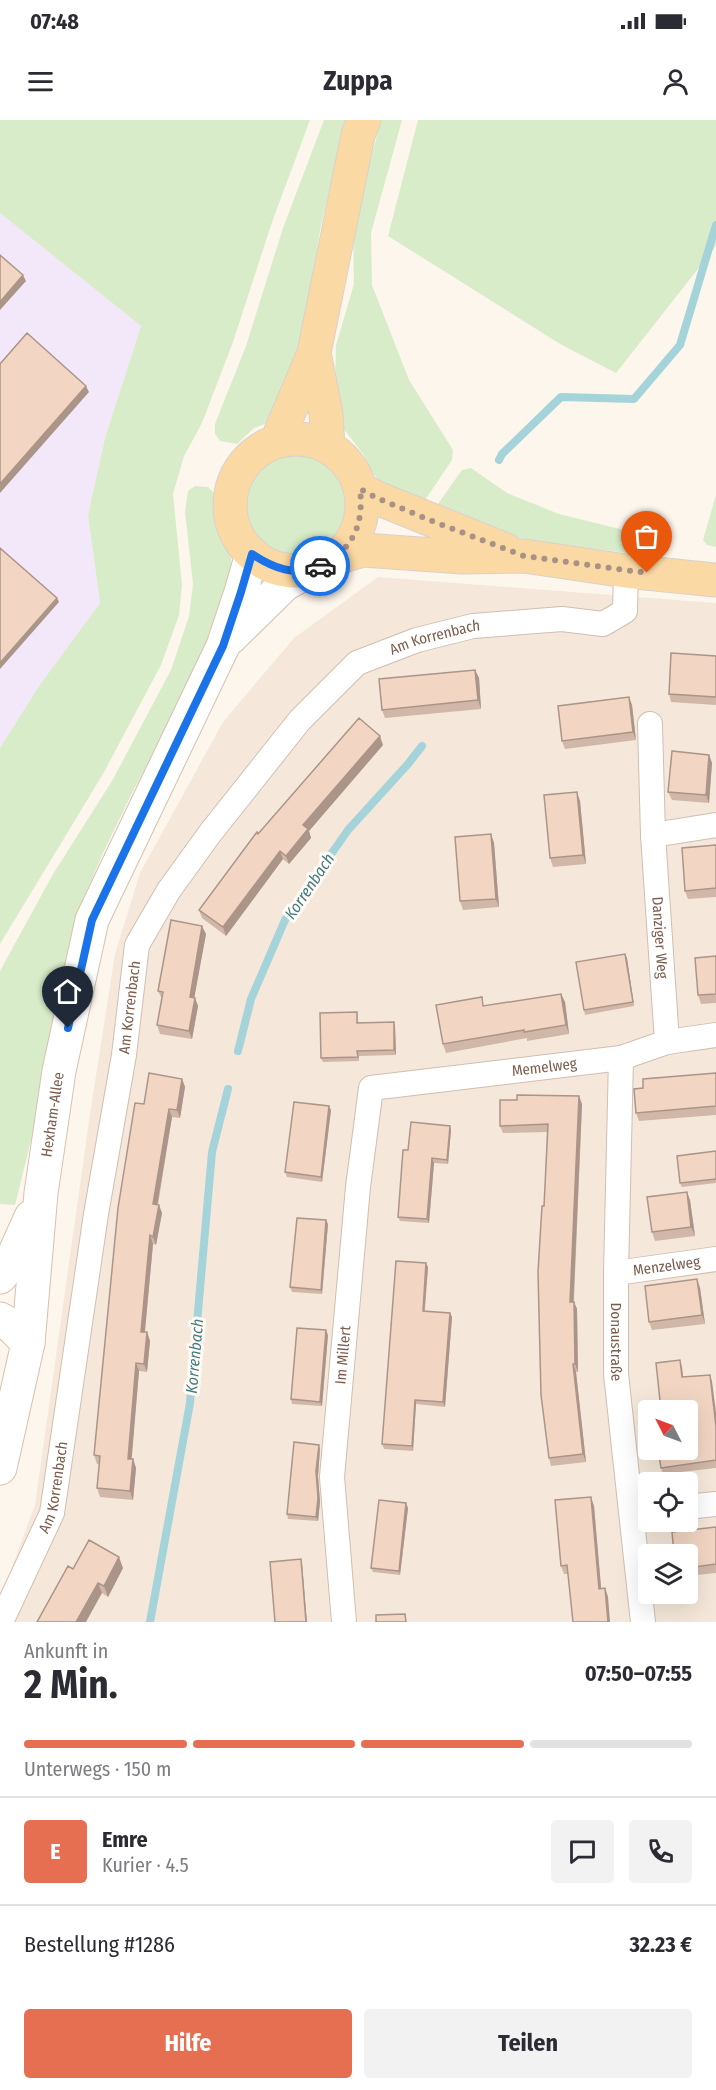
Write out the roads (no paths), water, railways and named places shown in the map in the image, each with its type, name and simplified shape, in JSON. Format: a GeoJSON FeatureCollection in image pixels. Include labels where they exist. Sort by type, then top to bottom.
{"type":"FeatureCollection","features":[{"type":"Feature","properties":{"kind":"main road"},"geometry":{"type":"LineString","coordinates":[[277,441],[314,353],[358,135],[364,120]]}},
{"type":"Feature","properties":{"kind":"main road"},"geometry":{"type":"LineString","coordinates":[[314,353],[326,414],[328,447]]}},
{"type":"Feature","properties":{"kind":"main road"},"geometry":{"type":"LineString","coordinates":[[323,564],[349,545],[358,525],[362,508],[360,489],[354,472],[328,447],[312,441],[295,439],[277,441],[260,450],[245,463],[235,480],[230,500],[232,521],[240,540],[252,554],[271,566],[292,571],[323,564],[363,550],[462,557],[524,556],[626,571],[716,580]]}},
{"type":"Feature","properties":{"kind":"main road"},"geometry":{"type":"LineString","coordinates":[[360,489],[432,521],[524,556]]}},
{"type":"Feature","properties":{"kind":"main road","name":"Hexham-Allee"},"geometry":{"type":"LineString","coordinates":[[0,1468],[59,1071],[92,920],[223,646],[252,554]]}},
{"type":"Feature","properties":{"kind":"main road","name":"Hexham-Allee"},"geometry":{"type":"LineString","coordinates":[[223,646],[285,584],[323,564]]}},
{"type":"Feature","properties":{"kind":"main road"},"geometry":{"type":"LineString","coordinates":[[0,1277],[9,1266],[41,1193]]}},
{"type":"Feature","properties":{"kind":"main road"},"geometry":{"type":"LineString","coordinates":[[0,1319],[10,1325],[18,1350]]}},
{"type":"Feature","properties":{"kind":"street","name":"Am Korrenbach"},"geometry":{"type":"LineString","coordinates":[[2,1622],[52,1513],[96,1214],[124,1055],[137,945],[169,890],[300,720],[357,663],[417,640],[473,626],[562,619],[603,624],[625,611],[626,571]]}},
{"type":"Feature","properties":{"kind":"street","name":"Danziger Weg"},"geometry":{"type":"LineString","coordinates":[[650,724],[652,835],[667,1042]]}},
{"type":"Feature","properties":{"kind":"street"},"geometry":{"type":"LineString","coordinates":[[652,835],[716,825]]}},
{"type":"Feature","properties":{"kind":"street","name":"Memelweg"},"geometry":{"type":"LineString","coordinates":[[371,1088],[621,1058],[667,1042],[716,1035]]}},
{"type":"Feature","properties":{"kind":"street","name":"Donaustraße"},"geometry":{"type":"LineString","coordinates":[[621,1058],[616,1374],[638,1500]]}},
{"type":"Feature","properties":{"kind":"street","name":"Im Millert"},"geometry":{"type":"LineString","coordinates":[[344,1622],[332,1477],[358,1187],[371,1088]]}},
{"type":"Feature","properties":{"kind":"street","name":"Menzelweg"},"geometry":{"type":"LineString","coordinates":[[616,1273],[716,1258]]}},
{"type":"Feature","properties":{"kind":"street"},"geometry":{"type":"LineString","coordinates":[[698,1506],[716,1504]]}},
{"type":"Feature","properties":{"kind":"street","name":"Donaustraße"},"geometry":{"type":"LineString","coordinates":[[641,1532],[643,1622]]}},
{"type":"Feature","properties":{"kind":"waterway","name":"Korrenbach"},"geometry":{"type":"LineString","coordinates":[[499,460],[502,454],[561,397],[634,399],[680,345],[716,225]]}},
{"type":"Feature","properties":{"kind":"waterway","name":"Korrenbach"},"geometry":{"type":"LineString","coordinates":[[238,1051],[251,999],[285,920],[348,830],[422,746]]}},
{"type":"Feature","properties":{"kind":"waterway","name":"Korrenbach"},"geometry":{"type":"LineString","coordinates":[[150,1622],[190,1403],[212,1152],[228,1089]]}}]}
